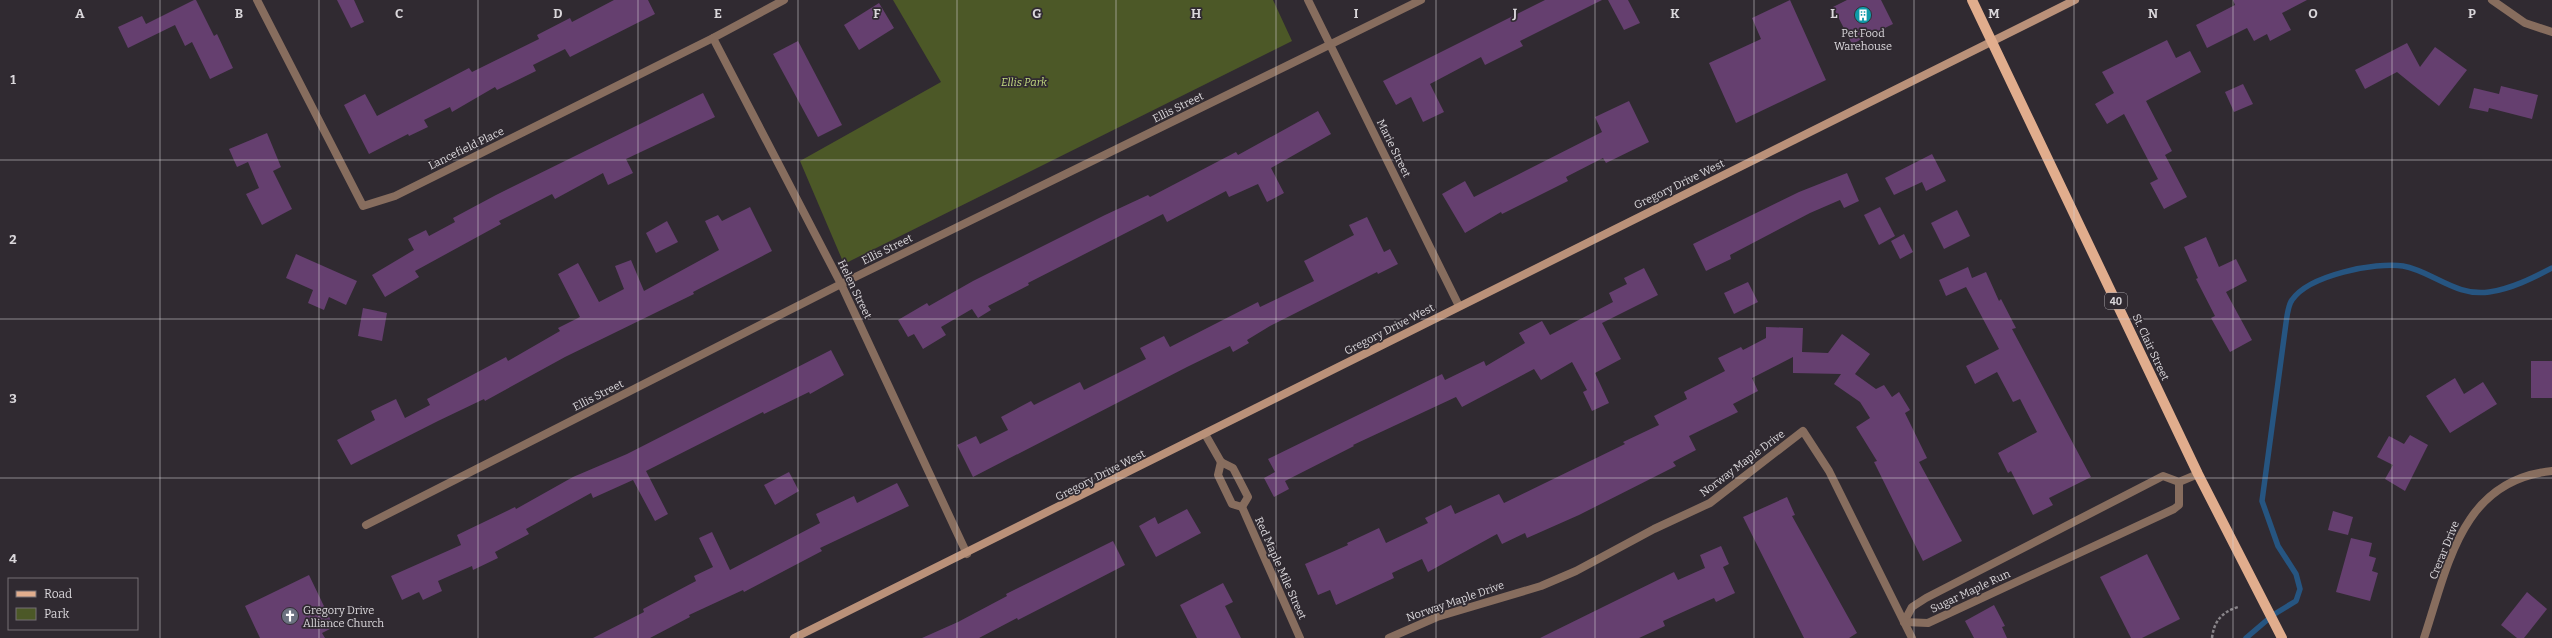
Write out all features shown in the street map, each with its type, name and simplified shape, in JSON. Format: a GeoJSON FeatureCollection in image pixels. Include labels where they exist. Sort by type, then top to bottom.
{"type":"FeatureCollection","features":[{"type":"Feature","properties":{"kind":"main road","name":"St. Clair Street"},"geometry":{"type":"LineString","coordinates":[[1972,0],[1994,41],[2198,474],[2282,638]]}},
{"type":"Feature","properties":{"kind":"street","name":"Lancefield Place"},"geometry":{"type":"LineString","coordinates":[[257,0],[363,206],[395,196],[713,38],[784,0]]}},
{"type":"Feature","properties":{"kind":"street","name":"Marie Street"},"geometry":{"type":"LineString","coordinates":[[1308,0],[1331,44],[1458,306]]}},
{"type":"Feature","properties":{"kind":"street","name":"Ellis Street"},"geometry":{"type":"LineString","coordinates":[[366,525],[841,284],[1421,0]]}},
{"type":"Feature","properties":{"kind":"street","name":"Gregory Drive West"},"geometry":{"type":"LineString","coordinates":[[794,638],[966,554],[1458,306],[2075,0]]}},
{"type":"Feature","properties":{"kind":"street"},"geometry":{"type":"LineString","coordinates":[[2492,0],[2525,23],[2552,32]]}},
{"type":"Feature","properties":{"kind":"street","name":"Helen Street"},"geometry":{"type":"LineString","coordinates":[[713,38],[841,284],[966,554]]}},
{"type":"Feature","properties":{"kind":"street","name":"Norway Maple Drive"},"geometry":{"type":"LineString","coordinates":[[1389,638],[1430,619],[1542,586],[1576,571],[1654,529],[1710,503],[1803,431],[1828,471],[1912,638]]}},
{"type":"Feature","properties":{"kind":"street"},"geometry":{"type":"LineString","coordinates":[[1205,434],[1221,462],[1233,468],[1248,497],[1242,507]]}},
{"type":"Feature","properties":{"kind":"street","name":"Red Maple Mile Street"},"geometry":{"type":"LineString","coordinates":[[1221,462],[1218,475],[1232,504],[1242,507],[1300,638]]}},
{"type":"Feature","properties":{"kind":"street","name":"Crerar Drive"},"geometry":{"type":"LineString","coordinates":[[2424,638],[2452,555],[2471,515],[2487,498],[2504,486],[2527,475],[2552,471]]}},
{"type":"Feature","properties":{"kind":"street"},"geometry":{"type":"LineString","coordinates":[[2178,482],[2198,474]]}},
{"type":"Feature","properties":{"kind":"street","name":"Sugar Maple Run"},"geometry":{"type":"LineString","coordinates":[[2163,476],[2178,482],[2179,505],[2174,509],[1928,623],[1904,622],[1912,607],[1926,598],[2163,476]]}},
{"type":"Feature","properties":{"kind":"path"},"geometry":{"type":"LineString","coordinates":[[2212,638],[2218,619],[2226,611],[2238,607]]}},
{"type":"Feature","properties":{"kind":"green space","name":"Ellis Park"},"geometry":{"type":"Polygon","coordinates":[[[893,0],[1273,0],[1292,41],[844,264],[800,161],[941,82],[893,0]]]}},
{"type":"Feature","properties":{"kind":"building"},"geometry":{"type":"Polygon","coordinates":[[[196,0],[214,36],[217,34],[233,68],[210,79],[192,42],[185,46],[175,25],[128,48],[118,27],[142,16],[146,24],[196,0]]]}},
{"type":"Feature","properties":{"kind":"building"},"geometry":{"type":"Polygon","coordinates":[[[337,0],[354,0],[364,22],[351,28],[337,0]]]}},
{"type":"Feature","properties":{"kind":"building"},"geometry":{"type":"Polygon","coordinates":[[[614,0],[648,0],[655,14],[570,57],[565,49],[533,65],[536,71],[497,90],[495,87],[452,112],[450,107],[424,120],[428,127],[409,136],[408,134],[369,154],[344,105],[365,94],[377,116],[469,68],[472,72],[539,39],[537,35],[570,18],[572,22],[614,0]]]}},
{"type":"Feature","properties":{"kind":"building"},"geometry":{"type":"Polygon","coordinates":[[[1545,0],[1602,0],[1520,41],[1523,46],[1485,65],[1481,57],[1430,84],[1444,112],[1423,122],[1411,97],[1396,105],[1383,81],[1545,0]]]}},
{"type":"Feature","properties":{"kind":"building"},"geometry":{"type":"Polygon","coordinates":[[[1608,0],[1628,0],[1640,23],[1624,30],[1608,0]]]}},
{"type":"Feature","properties":{"kind":"building"},"geometry":{"type":"Polygon","coordinates":[[[1790,0],[1826,80],[1736,123],[1709,63],[1761,39],[1752,18],[1790,0]]]}},
{"type":"Feature","properties":{"kind":"building","name":"Pet Food Warehouse"},"geometry":{"type":"Polygon","coordinates":[[[1847,0],[1881,0],[1893,24],[1852,44],[1833,7],[1847,0]]]}},
{"type":"Feature","properties":{"kind":"building"},"geometry":{"type":"Polygon","coordinates":[[[2233,0],[2307,0],[2282,13],[2291,30],[2270,41],[2267,34],[2254,41],[2247,28],[2207,48],[2196,25],[2235,5],[2233,0]]]}},
{"type":"Feature","properties":{"kind":"building"},"geometry":{"type":"Polygon","coordinates":[[[879,3],[894,28],[859,50],[844,25],[879,3]]]}},
{"type":"Feature","properties":{"kind":"building"},"geometry":{"type":"Polygon","coordinates":[[[2167,40],[2176,58],[2190,51],[2201,72],[2146,101],[2172,151],[2165,155],[2187,197],[2164,209],[2150,183],[2158,179],[2124,114],[2107,124],[2095,104],[2114,93],[2102,72],[2167,40]]]}},
{"type":"Feature","properties":{"kind":"building"},"geometry":{"type":"Polygon","coordinates":[[[798,41],[842,125],[818,137],[773,54],[798,41]]]}},
{"type":"Feature","properties":{"kind":"building"},"geometry":{"type":"Polygon","coordinates":[[[2407,43],[2420,67],[2435,47],[2467,70],[2439,106],[2397,72],[2365,89],[2355,70],[2407,43]]]}},
{"type":"Feature","properties":{"kind":"building"},"geometry":{"type":"Polygon","coordinates":[[[2243,84],[2253,104],[2234,112],[2225,92],[2243,84]]]}},
{"type":"Feature","properties":{"kind":"building"},"geometry":{"type":"Polygon","coordinates":[[[2501,86],[2538,95],[2532,119],[2489,108],[2488,112],[2469,108],[2474,88],[2499,94],[2501,86]]]}},
{"type":"Feature","properties":{"kind":"building"},"geometry":{"type":"Polygon","coordinates":[[[703,93],[715,117],[626,159],[633,173],[608,185],[603,173],[555,199],[552,194],[499,221],[501,224],[415,271],[419,277],[385,297],[372,275],[414,250],[408,239],[426,230],[429,236],[455,222],[453,218],[496,195],[703,93]]]}},
{"type":"Feature","properties":{"kind":"building"},"geometry":{"type":"Polygon","coordinates":[[[1629,101],[1649,142],[1606,163],[1603,158],[1566,177],[1568,181],[1502,214],[1501,212],[1465,233],[1442,194],[1465,181],[1474,197],[1602,132],[1595,117],[1629,101]]]}},
{"type":"Feature","properties":{"kind":"building"},"geometry":{"type":"Polygon","coordinates":[[[1318,111],[1331,134],[1271,168],[1284,193],[1267,202],[1258,184],[1229,197],[1226,191],[1167,222],[1163,214],[1028,283],[1029,285],[988,306],[991,310],[978,318],[972,309],[941,327],[946,335],[923,349],[914,334],[908,337],[898,320],[927,303],[929,306],[973,281],[1105,215],[1148,195],[1150,197],[1236,152],[1238,155],[1318,111]]]}},
{"type":"Feature","properties":{"kind":"building"},"geometry":{"type":"Polygon","coordinates":[[[267,133],[281,167],[273,171],[292,209],[262,225],[246,194],[259,188],[248,162],[237,167],[229,149],[267,133]]]}},
{"type":"Feature","properties":{"kind":"building"},"geometry":{"type":"Polygon","coordinates":[[[1932,154],[1946,181],[1926,191],[1922,182],[1894,195],[1885,178],[1932,154]]]}},
{"type":"Feature","properties":{"kind":"building"},"geometry":{"type":"Polygon","coordinates":[[[1847,173],[1859,201],[1844,208],[1840,200],[1810,213],[1730,255],[1731,259],[1706,271],[1693,244],[1799,192],[1847,173]]]}},
{"type":"Feature","properties":{"kind":"building"},"geometry":{"type":"Polygon","coordinates":[[[750,207],[772,251],[693,292],[694,294],[565,357],[485,401],[484,399],[351,465],[337,440],[375,420],[371,411],[396,399],[405,418],[430,405],[427,399],[506,357],[508,361],[560,331],[558,328],[580,317],[558,274],[578,263],[599,302],[624,289],[615,266],[631,260],[644,291],[719,250],[705,221],[718,215],[722,221],[750,207]]]}},
{"type":"Feature","properties":{"kind":"building"},"geometry":{"type":"Polygon","coordinates":[[[1880,207],[1895,236],[1879,245],[1864,215],[1880,207]]]}},
{"type":"Feature","properties":{"kind":"building"},"geometry":{"type":"Polygon","coordinates":[[[1957,210],[1970,236],[1944,249],[1931,223],[1957,210]]]}},
{"type":"Feature","properties":{"kind":"building"},"geometry":{"type":"Polygon","coordinates":[[[1367,217],[1384,252],[1390,249],[1398,264],[1378,274],[1377,272],[1270,326],[1247,340],[1249,343],[1233,352],[1230,346],[973,477],[957,445],[976,436],[980,444],[1008,430],[1001,417],[1031,401],[1034,405],[1080,382],[1084,390],[1146,359],[1140,348],[1164,336],[1170,347],[1258,302],[1260,307],[1314,281],[1304,261],[1354,235],[1349,225],[1367,217]]]}},
{"type":"Feature","properties":{"kind":"building"},"geometry":{"type":"Polygon","coordinates":[[[667,221],[678,242],[656,253],[646,233],[667,221]]]}},
{"type":"Feature","properties":{"kind":"building"},"geometry":{"type":"Polygon","coordinates":[[[1904,234],[1913,252],[1900,259],[1891,241],[1904,234]]]}},
{"type":"Feature","properties":{"kind":"building"},"geometry":{"type":"Polygon","coordinates":[[[2206,237],[2219,267],[2236,259],[2247,281],[2226,292],[2252,340],[2230,352],[2211,318],[2215,316],[2196,279],[2198,278],[2184,247],[2206,237]]]}},
{"type":"Feature","properties":{"kind":"building"},"geometry":{"type":"Polygon","coordinates":[[[296,254],[357,281],[346,305],[329,297],[324,310],[308,303],[313,290],[286,278],[296,254]]]}},
{"type":"Feature","properties":{"kind":"building"},"geometry":{"type":"Polygon","coordinates":[[[1968,267],[1972,278],[1986,272],[1999,301],[2001,299],[2016,328],[2012,329],[2091,477],[2049,498],[2053,505],[2033,515],[2011,471],[2008,473],[1998,453],[2037,432],[2020,399],[2013,402],[1997,372],[1975,384],[1966,366],[1999,349],[1966,287],[1946,296],[1939,280],[1968,267]]]}},
{"type":"Feature","properties":{"kind":"building"},"geometry":{"type":"Polygon","coordinates":[[[1644,268],[1658,295],[1602,323],[1621,359],[1595,373],[1609,403],[1592,411],[1583,392],[1587,390],[1572,362],[1541,380],[1534,369],[1462,407],[1456,397],[1353,445],[1354,446],[1285,481],[1289,489],[1274,497],[1264,478],[1275,472],[1268,459],[1442,374],[1445,380],[1484,361],[1486,366],[1525,343],[1519,333],[1542,321],[1550,335],[1613,302],[1609,293],[1627,284],[1624,278],[1644,268]]]}},
{"type":"Feature","properties":{"kind":"building"},"geometry":{"type":"Polygon","coordinates":[[[1748,282],[1758,302],[1734,314],[1724,293],[1748,282]]]}},
{"type":"Feature","properties":{"kind":"building"},"geometry":{"type":"Polygon","coordinates":[[[363,308],[387,313],[382,341],[358,336],[363,308]]]}},
{"type":"Feature","properties":{"kind":"building"},"geometry":{"type":"Polygon","coordinates":[[[1766,327],[1803,328],[1802,352],[1828,353],[1842,334],[1870,354],[1855,374],[1876,389],[1884,385],[1892,397],[1899,392],[1910,410],[1905,413],[1927,458],[1919,462],[1962,541],[1923,561],[1874,462],[1877,461],[1856,427],[1870,418],[1860,402],[1834,384],[1841,374],[1793,373],[1793,357],[1752,378],[1758,391],[1733,404],[1738,412],[1689,436],[1696,450],[1673,462],[1676,466],[1579,515],[1527,538],[1525,533],[1502,544],[1497,534],[1428,572],[1422,559],[1392,573],[1394,578],[1336,605],[1330,590],[1318,595],[1305,564],[1348,545],[1347,543],[1379,528],[1386,543],[1428,523],[1425,518],[1451,505],[1455,514],[1499,494],[1504,503],[1625,444],[1623,442],[1659,425],[1654,416],[1687,399],[1684,392],[1725,371],[1718,358],[1741,347],[1743,350],[1766,338],[1766,327]]]}},
{"type":"Feature","properties":{"kind":"building"},"geometry":{"type":"Polygon","coordinates":[[[831,350],[844,375],[810,394],[809,392],[764,414],[763,412],[646,471],[668,514],[655,521],[633,480],[593,498],[591,493],[526,529],[529,534],[495,552],[498,558],[473,570],[472,566],[438,581],[442,591],[423,600],[419,592],[402,600],[391,576],[461,545],[457,535],[515,507],[516,509],[573,477],[627,454],[831,350]]]}},
{"type":"Feature","properties":{"kind":"building"},"geometry":{"type":"Polygon","coordinates":[[[2531,361],[2552,361],[2552,398],[2531,398],[2531,361]]]}},
{"type":"Feature","properties":{"kind":"building"},"geometry":{"type":"Polygon","coordinates":[[[2455,378],[2464,394],[2483,382],[2497,404],[2450,433],[2426,396],[2455,378]]]}},
{"type":"Feature","properties":{"kind":"building"},"geometry":{"type":"Polygon","coordinates":[[[2410,435],[2428,445],[2405,491],[2385,479],[2393,465],[2377,457],[2389,436],[2404,444],[2410,435]]]}},
{"type":"Feature","properties":{"kind":"building"},"geometry":{"type":"Polygon","coordinates":[[[789,472],[799,491],[775,505],[764,485],[789,472]]]}},
{"type":"Feature","properties":{"kind":"building"},"geometry":{"type":"Polygon","coordinates":[[[897,483],[909,506],[820,548],[822,551],[744,592],[743,590],[689,615],[690,617],[650,638],[593,638],[644,612],[643,609],[696,581],[694,576],[713,567],[699,538],[712,532],[730,570],[820,523],[816,514],[854,496],[857,503],[897,483]]]}},
{"type":"Feature","properties":{"kind":"building"},"geometry":{"type":"Polygon","coordinates":[[[1787,497],[1795,515],[1792,516],[1857,633],[1849,638],[1804,638],[1743,517],[1787,497]]]}},
{"type":"Feature","properties":{"kind":"building"},"geometry":{"type":"Polygon","coordinates":[[[1187,509],[1201,533],[1156,557],[1139,526],[1155,517],[1158,524],[1187,509]]]}},
{"type":"Feature","properties":{"kind":"building"},"geometry":{"type":"Polygon","coordinates":[[[2333,511],[2353,517],[2348,535],[2328,530],[2333,511]]]}},
{"type":"Feature","properties":{"kind":"building"},"geometry":{"type":"Polygon","coordinates":[[[2351,538],[2372,543],[2369,556],[2376,558],[2372,571],[2378,573],[2370,601],[2336,592],[2351,538]]]}},
{"type":"Feature","properties":{"kind":"building"},"geometry":{"type":"Polygon","coordinates":[[[1113,541],[1125,565],[1018,620],[1017,618],[979,638],[922,638],[958,622],[1007,596],[1006,594],[1113,541]]]}},
{"type":"Feature","properties":{"kind":"building"},"geometry":{"type":"Polygon","coordinates":[[[1721,546],[1729,564],[1723,567],[1735,593],[1716,602],[1714,598],[1663,621],[1665,626],[1639,638],[1540,638],[1674,572],[1678,580],[1705,568],[1700,555],[1721,546]]]}},
{"type":"Feature","properties":{"kind":"building"},"geometry":{"type":"Polygon","coordinates":[[[2147,554],[2180,619],[2142,638],[2131,638],[2100,577],[2147,554]]]}},
{"type":"Feature","properties":{"kind":"building","name":"Gregory Drive Alliance Church"},"geometry":{"type":"Polygon","coordinates":[[[309,575],[334,627],[322,633],[325,638],[260,638],[245,606],[309,575]]]}},
{"type":"Feature","properties":{"kind":"building"},"geometry":{"type":"Polygon","coordinates":[[[1223,583],[1233,602],[1225,606],[1241,638],[1197,638],[1180,605],[1223,583]]]}},
{"type":"Feature","properties":{"kind":"building"},"geometry":{"type":"Polygon","coordinates":[[[2527,592],[2547,609],[2524,638],[2517,638],[2501,625],[2527,592]]]}},
{"type":"Feature","properties":{"kind":"building"},"geometry":{"type":"Polygon","coordinates":[[[1994,605],[2005,626],[2002,627],[2007,638],[1974,638],[1965,621],[1994,605]]]}},
{"type":"Feature","properties":{"kind":"waterway"},"geometry":{"type":"LineString","coordinates":[[2246,638],[2273,615],[2296,601],[2300,589],[2296,574],[2278,546],[2262,501],[2287,317],[2292,300],[2301,291],[2327,277],[2360,268],[2376,266],[2403,266],[2424,273],[2455,287],[2477,293],[2497,291],[2514,286],[2552,268]]}},
{"type":"Feature","properties":{"kind":"place","name":"Pet Food Warehouse"},"geometry":{"type":"Point","coordinates":[1863,15]}},
{"type":"Feature","properties":{"kind":"place","name":"Gregory Drive Alliance Church"},"geometry":{"type":"Point","coordinates":[290,616]}}]}
